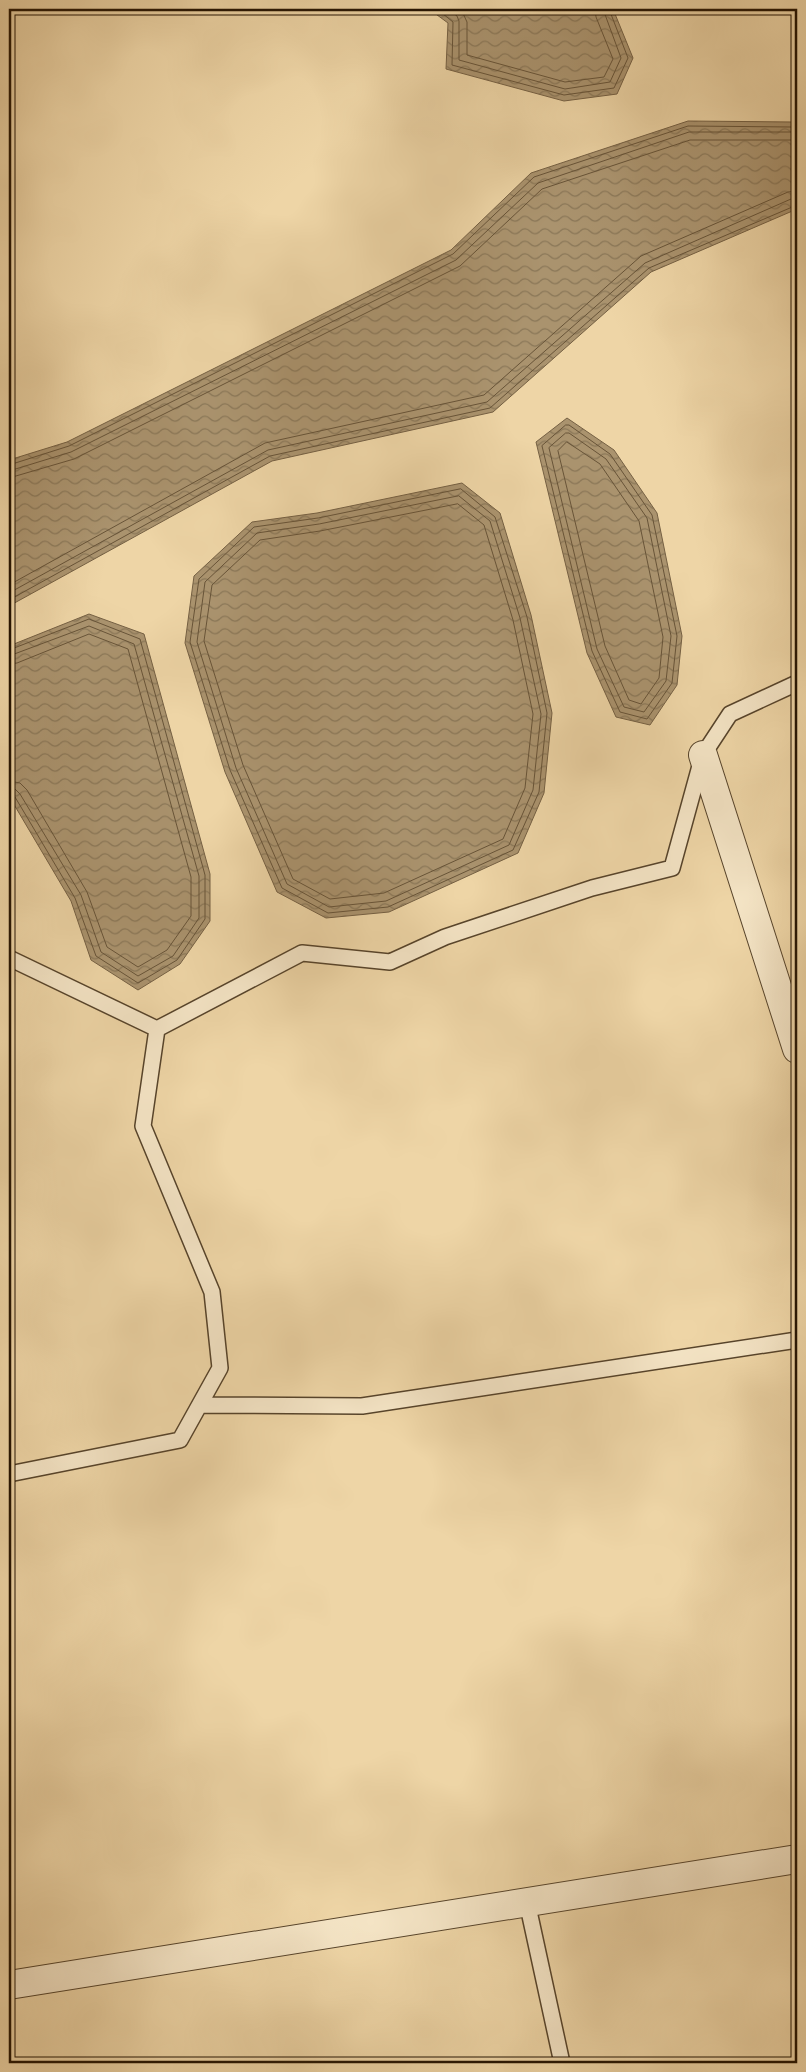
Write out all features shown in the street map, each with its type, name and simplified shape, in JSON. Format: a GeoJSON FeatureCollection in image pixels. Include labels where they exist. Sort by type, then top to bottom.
{"type":"FeatureCollection","features":[{"type":"Feature","properties":{"kind":"street"},"geometry":{"type":"LineString","coordinates":[[703,755],[797,1049]]}},
{"type":"Feature","properties":{"kind":"street"},"geometry":{"type":"LineString","coordinates":[[9,1985],[797,1859]]}},
{"type":"Feature","properties":{"kind":"lane"},"geometry":{"type":"LineString","coordinates":[[157,1029],[302,953],[390,962],[445,937],[592,888],[672,868],[703,755],[730,714],[797,683]]}},
{"type":"Feature","properties":{"kind":"lane"},"geometry":{"type":"LineString","coordinates":[[9,958],[157,1029]]}},
{"type":"Feature","properties":{"kind":"lane"},"geometry":{"type":"LineString","coordinates":[[9,1474],[180,1440],[220,1368],[212,1292],[143,1126],[157,1029]]}},
{"type":"Feature","properties":{"kind":"lane"},"geometry":{"type":"LineString","coordinates":[[200,1405],[362,1406],[797,1340]]}},
{"type":"Feature","properties":{"kind":"lane"},"geometry":{"type":"LineString","coordinates":[[527,1902],[562,2063]]}},
{"type":"Feature","properties":{"kind":"water"},"geometry":{"type":"Polygon","coordinates":[[[429,9],[613,9],[633,58],[617,94],[564,101],[446,69],[448,23],[429,9]]]}},
{"type":"Feature","properties":{"kind":"water"},"geometry":{"type":"Polygon","coordinates":[[[797,119],[797,209],[651,272],[493,412],[272,461],[9,606],[9,460],[67,442],[451,250],[531,173],[688,121],[793,122],[797,119]]]}},
{"type":"Feature","properties":{"kind":"water"},"geometry":{"type":"Polygon","coordinates":[[[567,418],[614,450],[657,513],[682,636],[677,685],[650,725],[616,717],[587,653],[536,442],[567,418]]]}},
{"type":"Feature","properties":{"kind":"water"},"geometry":{"type":"Polygon","coordinates":[[[462,483],[500,513],[531,615],[552,713],[544,793],[518,853],[389,912],[326,918],[277,892],[225,772],[185,643],[194,576],[252,522],[317,513],[462,483]]]}},
{"type":"Feature","properties":{"kind":"water"},"geometry":{"type":"Polygon","coordinates":[[[89,614],[144,634],[210,874],[210,921],[180,964],[138,990],[91,960],[71,901],[9,796],[9,646],[89,614]]]}}]}
